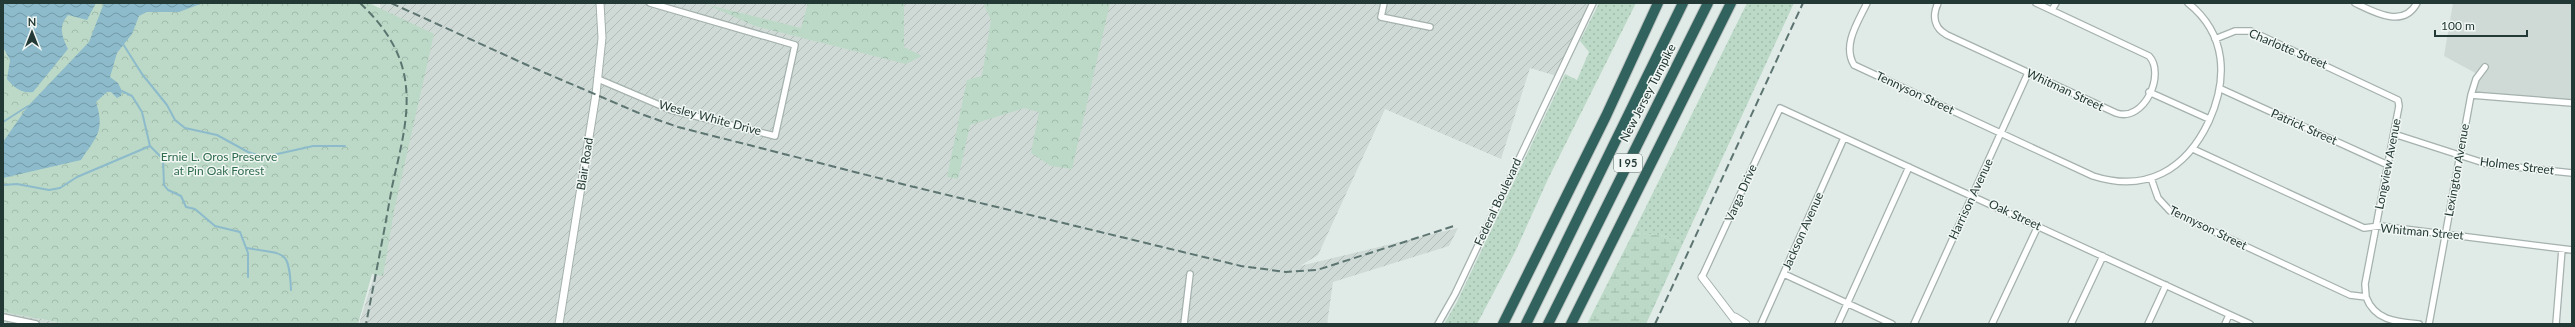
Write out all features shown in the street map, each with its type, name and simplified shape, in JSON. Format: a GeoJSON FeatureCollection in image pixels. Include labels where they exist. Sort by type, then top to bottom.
{"type":"FeatureCollection","features":[{"type":"Feature","properties":{"kind":"highway"},"geometry":{"type":"LineString","coordinates":[[1503,324],[1606,116],[1658,3]]}},
{"type":"Feature","properties":{"kind":"highway","name":"New Jersey Turnpike"},"geometry":{"type":"LineString","coordinates":[[1526,324],[1683,3]]}},
{"type":"Feature","properties":{"kind":"highway","name":"New Jersey Turnpike"},"geometry":{"type":"LineString","coordinates":[[1548,324],[1708,3]]}},
{"type":"Feature","properties":{"kind":"highway","name":"I 95"},"geometry":{"type":"LineString","coordinates":[[1571,324],[1731,3]]}},
{"type":"Feature","properties":{"kind":"street","name":"Blair Road"},"geometry":{"type":"LineString","coordinates":[[559,324],[598,78],[602,38],[600,3]]}},
{"type":"Feature","properties":{"kind":"street","name":"Wesley White Drive"},"geometry":{"type":"LineString","coordinates":[[598,78],[671,110],[775,136],[795,45],[650,3]]}},
{"type":"Feature","properties":{"kind":"street"},"geometry":{"type":"LineString","coordinates":[[1384,3],[1381,17],[1430,27]]}},
{"type":"Feature","properties":{"kind":"street","name":"Federal Boulevard"},"geometry":{"type":"LineString","coordinates":[[1438,324],[1467,269],[1593,3]]}},
{"type":"Feature","properties":{"kind":"street","name":"Tennyson Street"},"geometry":{"type":"LineString","coordinates":[[1866,3],[1849,43],[1849,57],[1853,64],[2102,179],[2124,181],[2151,178],[2158,198],[2170,211],[2350,295],[2366,297]]}},
{"type":"Feature","properties":{"kind":"street","name":"Whitman Street"},"geometry":{"type":"LineString","coordinates":[[1938,3],[1934,18],[1940,30],[2028,73],[2121,115],[2130,115],[2138,111],[2150,92]]}},
{"type":"Feature","properties":{"kind":"street"},"geometry":{"type":"LineString","coordinates":[[2036,3],[2149,56],[2156,72],[2150,92],[2209,119]]}},
{"type":"Feature","properties":{"kind":"street"},"geometry":{"type":"LineString","coordinates":[[2052,10],[2056,3]]}},
{"type":"Feature","properties":{"kind":"street"},"geometry":{"type":"LineString","coordinates":[[2151,178],[2175,166],[2193,149],[2209,119],[2221,90],[2222,66],[2215,39],[2202,18],[2188,3]]}},
{"type":"Feature","properties":{"kind":"street"},"geometry":{"type":"LineString","coordinates":[[2355,3],[2384,16],[2394,18],[2409,12],[2417,3]]}},
{"type":"Feature","properties":{"kind":"street","name":"Charlotte Street"},"geometry":{"type":"LineString","coordinates":[[2215,39],[2235,31],[2251,31],[2395,96],[2399,101]]}},
{"type":"Feature","properties":{"kind":"street","name":"Lexington Avenue"},"geometry":{"type":"LineString","coordinates":[[2429,324],[2471,95],[2476,79],[2486,67]]}},
{"type":"Feature","properties":{"kind":"street","name":"Harrison Avenue"},"geometry":{"type":"LineString","coordinates":[[1914,324],[2028,73]]}},
{"type":"Feature","properties":{"kind":"street","name":"Patrick Street"},"geometry":{"type":"LineString","coordinates":[[2221,90],[2388,165]]}},
{"type":"Feature","properties":{"kind":"street"},"geometry":{"type":"LineString","coordinates":[[2471,95],[2572,103]]}},
{"type":"Feature","properties":{"kind":"street","name":"Longview Avenue"},"geometry":{"type":"LineString","coordinates":[[2366,297],[2366,284],[2375,227],[2394,134],[2399,101]]}},
{"type":"Feature","properties":{"kind":"street","name":"Oak Street"},"geometry":{"type":"LineString","coordinates":[[1780,108],[2250,324]]}},
{"type":"Feature","properties":{"kind":"street","name":"Varga Drive"},"geometry":{"type":"LineString","coordinates":[[1702,277],[1780,108]]}},
{"type":"Feature","properties":{"kind":"street","name":"Holmes Street"},"geometry":{"type":"LineString","coordinates":[[2394,134],[2492,165],[2572,173]]}},
{"type":"Feature","properties":{"kind":"street","name":"Jackson Avenue"},"geometry":{"type":"LineString","coordinates":[[1761,324],[1844,138]]}},
{"type":"Feature","properties":{"kind":"street","name":"Whitman Street"},"geometry":{"type":"LineString","coordinates":[[2193,149],[2360,226],[2446,233],[2572,250]]}},
{"type":"Feature","properties":{"kind":"street"},"geometry":{"type":"LineString","coordinates":[[1838,324],[1909,167]]}},
{"type":"Feature","properties":{"kind":"street"},"geometry":{"type":"LineString","coordinates":[[1992,324],[2038,226]]}},
{"type":"Feature","properties":{"kind":"street"},"geometry":{"type":"LineString","coordinates":[[2556,324],[2562,249]]}},
{"type":"Feature","properties":{"kind":"street"},"geometry":{"type":"LineString","coordinates":[[2071,324],[2103,256]]}},
{"type":"Feature","properties":{"kind":"street"},"geometry":{"type":"LineString","coordinates":[[1184,324],[1190,274]]}},
{"type":"Feature","properties":{"kind":"street"},"geometry":{"type":"LineString","coordinates":[[1784,274],[1892,324]]}},
{"type":"Feature","properties":{"kind":"street"},"geometry":{"type":"LineString","coordinates":[[1702,277],[1738,324]]}},
{"type":"Feature","properties":{"kind":"street"},"geometry":{"type":"LineString","coordinates":[[2148,324],[2166,285]]}},
{"type":"Feature","properties":{"kind":"street"},"geometry":{"type":"LineString","coordinates":[[2366,297],[2374,311],[2385,319],[2419,324]]}},
{"type":"Feature","properties":{"kind":"street"},"geometry":{"type":"LineString","coordinates":[[1731,314],[1746,324]]}},
{"type":"Feature","properties":{"kind":"street"},"geometry":{"type":"LineString","coordinates":[[2225,324],[2230,315]]}},
{"type":"Feature","properties":{"kind":"street"},"geometry":{"type":"LineString","coordinates":[[3,317],[36,324]]}},
{"type":"Feature","properties":{"kind":"shaded area"},"geometry":{"type":"Polygon","coordinates":[[[380,3],[1595,3],[1560,77],[1530,68],[1501,159],[1385,109],[1318,255],[1300,266],[1458,228],[1449,246],[1333,282],[1327,324],[359,324],[394,211],[380,3]]]}},
{"type":"Feature","properties":{"kind":"shaded area"},"geometry":{"type":"Polygon","coordinates":[[[2453,3],[2572,3],[2572,103],[2471,95],[2479,75],[2444,56],[2453,3]]]}},
{"type":"Feature","properties":{"kind":"shaded area"},"geometry":{"type":"Polygon","coordinates":[[[3,312],[68,324],[3,324],[3,312]]]}},
{"type":"Feature","properties":{"kind":"green space","name":"Ernie L. Oros Preserve at Pin Oak Forest"},"geometry":{"type":"Polygon","coordinates":[[[3,3],[369,3],[434,34],[394,211],[383,276],[372,274],[358,324],[68,324],[3,312],[3,3]]]}},
{"type":"Feature","properties":{"kind":"green space"},"geometry":{"type":"Polygon","coordinates":[[[808,3],[904,3],[904,47],[922,56],[906,64],[755,26],[708,5],[801,28],[808,3]]]}},
{"type":"Feature","properties":{"kind":"green space"},"geometry":{"type":"Polygon","coordinates":[[[983,3],[1110,3],[1072,169],[1051,166],[1031,153],[1039,112],[1024,108],[970,125],[958,179],[947,177],[967,80],[982,76],[991,20],[983,3]]]}},
{"type":"Feature","properties":{"kind":"green space"},"geometry":{"type":"Polygon","coordinates":[[[1599,3],[1636,3],[1548,179],[1515,252],[1477,324],[1444,324],[1457,302],[1565,74],[1577,80],[1589,52],[1580,41],[1599,3]]]}},
{"type":"Feature","properties":{"kind":"green space"},"geometry":{"type":"Polygon","coordinates":[[[1747,3],[1794,3],[1683,243],[1661,235],[1633,233],[1747,3]]]}},
{"type":"Feature","properties":{"kind":"green space"},"geometry":{"type":"Polygon","coordinates":[[[1633,233],[1661,235],[1683,243],[1646,324],[1587,324],[1633,233]]]}},
{"type":"Feature","properties":{"kind":"water"},"geometry":{"type":"Polygon","coordinates":[[[3,3],[96,3],[87,20],[68,15],[65,19],[62,32],[68,49],[33,92],[25,92],[18,89],[7,79],[10,60],[3,47],[3,3]]]}},
{"type":"Feature","properties":{"kind":"water"},"geometry":{"type":"Polygon","coordinates":[[[104,3],[203,3],[179,12],[147,12],[139,16],[132,34],[117,53],[110,77],[118,83],[122,91],[121,96],[117,98],[111,92],[107,92],[96,102],[100,120],[98,133],[81,160],[3,178],[3,142],[28,106],[89,42],[104,3]]]}},
{"type":"Feature","properties":{"kind":"waterway"},"geometry":{"type":"LineString","coordinates":[[123,44],[142,74],[167,105],[175,120],[185,128],[217,135],[248,152],[264,157],[313,146],[345,146]]}},
{"type":"Feature","properties":{"kind":"waterway"},"geometry":{"type":"LineString","coordinates":[[122,91],[132,96],[142,112],[150,146],[163,159],[164,185],[168,190],[181,196],[186,207],[195,209],[215,226],[240,232],[248,253],[248,277]]}},
{"type":"Feature","properties":{"kind":"waterway"},"geometry":{"type":"LineString","coordinates":[[3,122],[28,106]]}},
{"type":"Feature","properties":{"kind":"waterway"},"geometry":{"type":"LineString","coordinates":[[3,185],[17,184],[49,190],[60,188],[77,177],[150,146]]}},
{"type":"Feature","properties":{"kind":"waterway"},"geometry":{"type":"LineString","coordinates":[[247,248],[277,253],[282,256],[286,260],[289,267],[291,290]]}},
{"type":"Feature","properties":{"kind":"railway"},"geometry":{"type":"LineString","coordinates":[[360,3],[381,26],[393,44],[404,74],[407,102],[404,130],[366,324]]}},
{"type":"Feature","properties":{"kind":"railway"},"geometry":{"type":"LineString","coordinates":[[391,3],[527,65],[641,114],[678,127],[906,185],[1241,266],[1286,272],[1317,270],[1454,226]]}},
{"type":"Feature","properties":{"kind":"railway"},"geometry":{"type":"LineString","coordinates":[[1655,324],[1803,3]]}}]}
